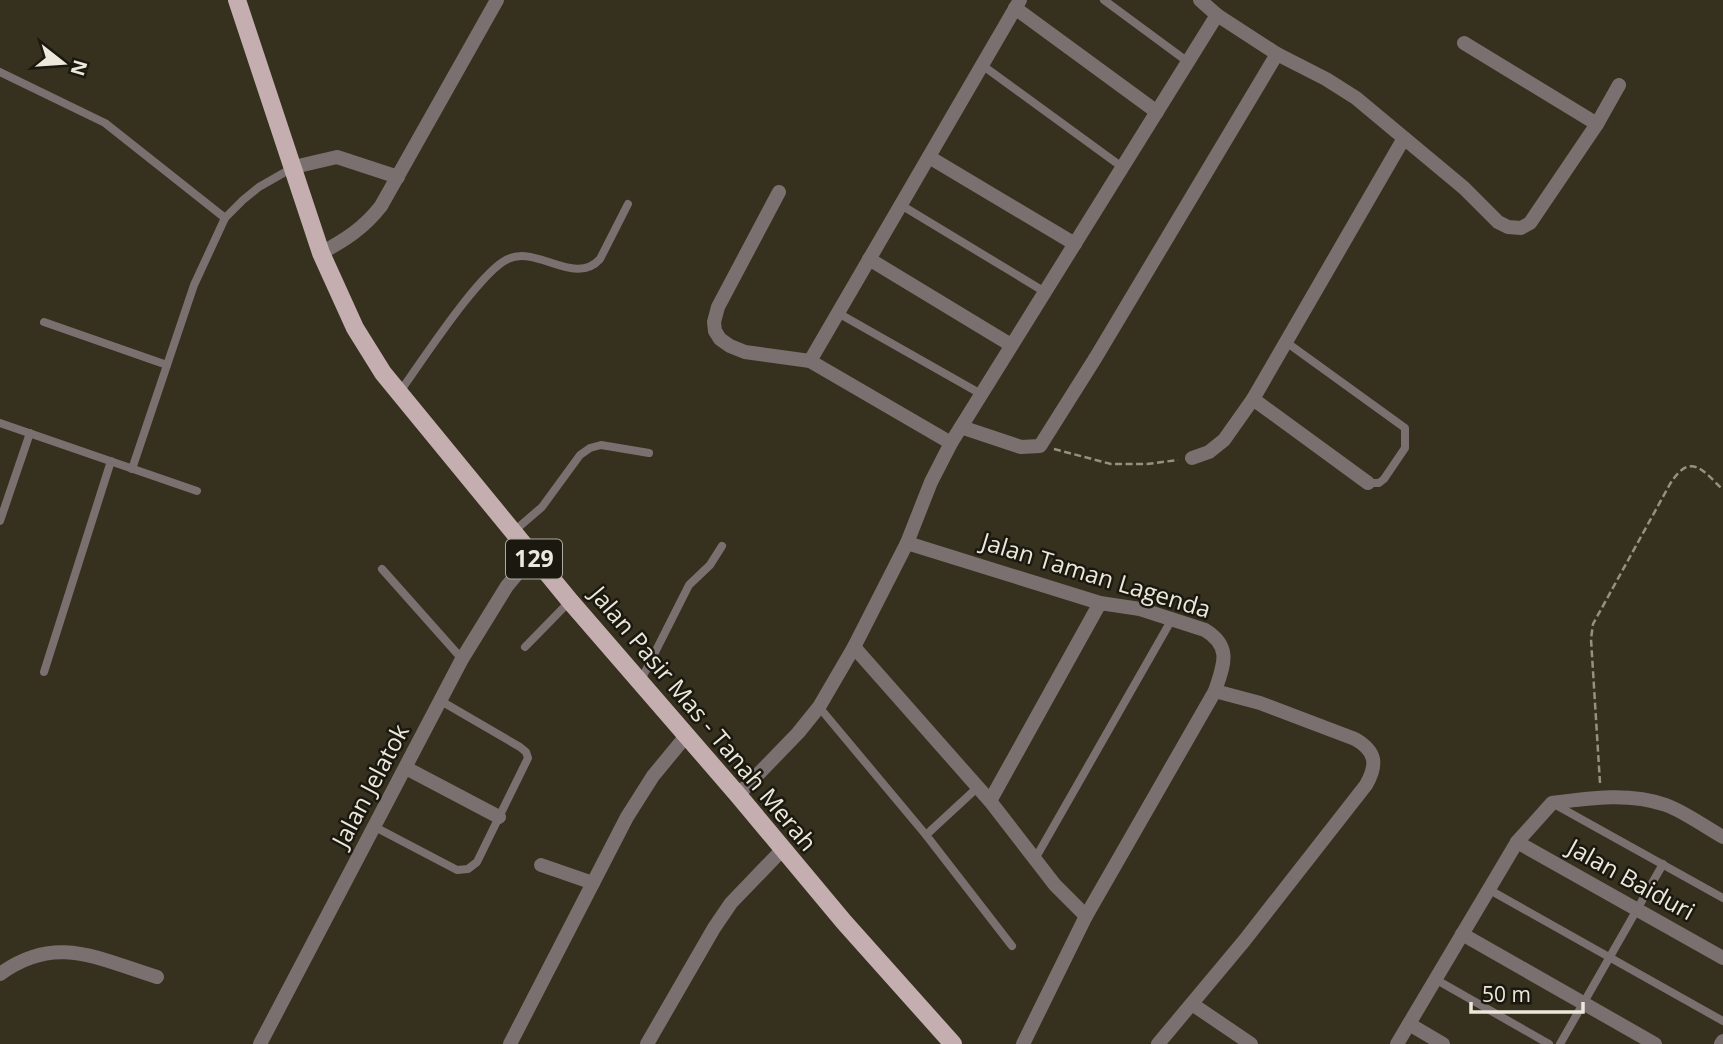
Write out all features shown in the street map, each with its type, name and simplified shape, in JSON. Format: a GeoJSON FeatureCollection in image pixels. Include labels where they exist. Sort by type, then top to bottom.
{"type":"FeatureCollection","features":[{"type":"Feature","properties":{"kind":"main road","name":"Jalan Pasir Mas - Tanah Merah"},"geometry":{"type":"LineString","coordinates":[[237,0],[321,253],[355,328],[383,373],[570,601],[738,795],[782,850],[953,1044]]}},
{"type":"Feature","properties":{"kind":"street"},"geometry":{"type":"LineString","coordinates":[[321,253],[350,237],[368,223],[398,177],[497,0]]}},
{"type":"Feature","properties":{"kind":"street"},"geometry":{"type":"LineString","coordinates":[[1200,0],[1217,15],[1278,54],[1346,92],[1464,188],[1498,222],[1508,227],[1521,228],[1530,223],[1597,124],[1619,85]]}},
{"type":"Feature","properties":{"kind":"street"},"geometry":{"type":"LineString","coordinates":[[810,361],[1018,4],[1157,112]]}},
{"type":"Feature","properties":{"kind":"street"},"geometry":{"type":"LineString","coordinates":[[738,795],[819,708],[907,544],[931,482],[951,443],[1217,15]]}},
{"type":"Feature","properties":{"kind":"street"},"geometry":{"type":"LineString","coordinates":[[1464,43],[1597,124]]}},
{"type":"Feature","properties":{"kind":"street"},"geometry":{"type":"LineString","coordinates":[[961,427],[1021,447],[1040,446],[1278,54]]}},
{"type":"Feature","properties":{"kind":"street"},"geometry":{"type":"LineString","coordinates":[[1192,458],[1209,452],[1224,440],[1253,399],[1404,138]]}},
{"type":"Feature","properties":{"kind":"street"},"geometry":{"type":"LineString","coordinates":[[929,156],[1075,244]]}},
{"type":"Feature","properties":{"kind":"street"},"geometry":{"type":"LineString","coordinates":[[294,167],[337,157],[398,177]]}},
{"type":"Feature","properties":{"kind":"street"},"geometry":{"type":"LineString","coordinates":[[779,191],[718,307],[714,322],[720,339],[745,352],[810,361],[951,443]]}},
{"type":"Feature","properties":{"kind":"street"},"geometry":{"type":"LineString","coordinates":[[869,259],[1012,345]]}},
{"type":"Feature","properties":{"kind":"street"},"geometry":{"type":"LineString","coordinates":[[1253,399],[1368,483]]}},
{"type":"Feature","properties":{"kind":"street","name":"Jalan Taman Lagenda"},"geometry":{"type":"LineString","coordinates":[[907,544],[1100,603],[1140,609],[1205,630],[1220,642],[1224,653],[1215,691]]}},
{"type":"Feature","properties":{"kind":"street","name":"Jalan Jelatok"},"geometry":{"type":"LineString","coordinates":[[260,1044],[462,659],[507,586],[532,556]]}},
{"type":"Feature","properties":{"kind":"street"},"geometry":{"type":"LineString","coordinates":[[990,801],[1100,603]]}},
{"type":"Feature","properties":{"kind":"street"},"geometry":{"type":"LineString","coordinates":[[854,647],[990,801],[1055,885],[1086,916]]}},
{"type":"Feature","properties":{"kind":"street"},"geometry":{"type":"LineString","coordinates":[[1023,1044],[1086,916],[1215,691],[1259,703],[1368,746],[1373,757],[1373,766],[1366,785],[1158,1044]]}},
{"type":"Feature","properties":{"kind":"street"},"geometry":{"type":"LineString","coordinates":[[510,1044],[627,817],[653,776],[686,736]]}},
{"type":"Feature","properties":{"kind":"street"},"geometry":{"type":"LineString","coordinates":[[406,768],[499,817]]}},
{"type":"Feature","properties":{"kind":"street","name":"Jalan Baiduri"},"geometry":{"type":"LineString","coordinates":[[1552,803],[1601,797],[1643,799],[1668,806],[1723,837]]}},
{"type":"Feature","properties":{"kind":"street"},"geometry":{"type":"LineString","coordinates":[[1397,1044],[1517,842],[1552,803]]}},
{"type":"Feature","properties":{"kind":"street","name":"Jalan Baiduri"},"geometry":{"type":"LineString","coordinates":[[1517,842],[1723,958]]}},
{"type":"Feature","properties":{"kind":"street"},"geometry":{"type":"LineString","coordinates":[[647,1044],[731,903],[782,850]]}},
{"type":"Feature","properties":{"kind":"street"},"geometry":{"type":"LineString","coordinates":[[541,865],[593,883]]}},
{"type":"Feature","properties":{"kind":"street"},"geometry":{"type":"LineString","coordinates":[[1462,934],[1655,1044]]}},
{"type":"Feature","properties":{"kind":"street"},"geometry":{"type":"LineString","coordinates":[[0,974],[28,957],[65,951],[157,977]]}},
{"type":"Feature","properties":{"kind":"street"},"geometry":{"type":"LineString","coordinates":[[1192,1004],[1251,1044]]}},
{"type":"Feature","properties":{"kind":"street"},"geometry":{"type":"LineString","coordinates":[[1409,1024],[1443,1044]]}},
{"type":"Feature","properties":{"kind":"lane"},"geometry":{"type":"LineString","coordinates":[[1104,0],[1188,62]]}},
{"type":"Feature","properties":{"kind":"lane"},"geometry":{"type":"LineString","coordinates":[[982,65],[1122,167]]}},
{"type":"Feature","properties":{"kind":"lane"},"geometry":{"type":"LineString","coordinates":[[0,72],[104,123],[225,218]]}},
{"type":"Feature","properties":{"kind":"lane"},"geometry":{"type":"LineString","coordinates":[[132,469],[194,285],[225,218],[260,187],[294,167]]}},
{"type":"Feature","properties":{"kind":"lane"},"geometry":{"type":"LineString","coordinates":[[399,393],[477,287],[495,268],[512,257],[521,255],[569,268],[586,269],[600,259],[628,204]]}},
{"type":"Feature","properties":{"kind":"lane"},"geometry":{"type":"LineString","coordinates":[[901,205],[1045,292]]}},
{"type":"Feature","properties":{"kind":"lane"},"geometry":{"type":"LineString","coordinates":[[838,313],[981,394]]}},
{"type":"Feature","properties":{"kind":"lane"},"geometry":{"type":"LineString","coordinates":[[44,322],[167,365]]}},
{"type":"Feature","properties":{"kind":"lane"},"geometry":{"type":"LineString","coordinates":[[1286,342],[1405,428],[1405,448],[1384,479],[1379,483],[1368,483]]}},
{"type":"Feature","properties":{"kind":"lane"},"geometry":{"type":"LineString","coordinates":[[0,423],[197,491]]}},
{"type":"Feature","properties":{"kind":"lane"},"geometry":{"type":"LineString","coordinates":[[0,521],[30,433]]}},
{"type":"Feature","properties":{"kind":"lane"},"geometry":{"type":"LineString","coordinates":[[513,532],[542,507],[580,456],[590,448],[601,444],[649,453]]}},
{"type":"Feature","properties":{"kind":"lane"},"geometry":{"type":"LineString","coordinates":[[44,672],[111,461]]}},
{"type":"Feature","properties":{"kind":"lane"},"geometry":{"type":"LineString","coordinates":[[640,682],[689,585],[710,565],[722,546]]}},
{"type":"Feature","properties":{"kind":"lane"},"geometry":{"type":"LineString","coordinates":[[382,569],[462,659]]}},
{"type":"Feature","properties":{"kind":"lane"},"geometry":{"type":"LineString","coordinates":[[525,647],[570,601]]}},
{"type":"Feature","properties":{"kind":"lane"},"geometry":{"type":"LineString","coordinates":[[1035,859],[1172,619]]}},
{"type":"Feature","properties":{"kind":"lane"},"geometry":{"type":"LineString","coordinates":[[375,827],[457,870],[463,870],[477,862],[525,766],[526,752],[441,701]]}},
{"type":"Feature","properties":{"kind":"lane"},"geometry":{"type":"LineString","coordinates":[[819,708],[926,835],[1012,946]]}},
{"type":"Feature","properties":{"kind":"lane"},"geometry":{"type":"LineString","coordinates":[[926,835],[978,787]]}},
{"type":"Feature","properties":{"kind":"lane"},"geometry":{"type":"LineString","coordinates":[[1552,803],[1723,898]]}},
{"type":"Feature","properties":{"kind":"lane"},"geometry":{"type":"LineString","coordinates":[[1560,1044],[1663,864]]}},
{"type":"Feature","properties":{"kind":"lane"},"geometry":{"type":"LineString","coordinates":[[1488,888],[1723,1021]]}},
{"type":"Feature","properties":{"kind":"lane"},"geometry":{"type":"LineString","coordinates":[[1435,979],[1549,1044]]}},
{"type":"Feature","properties":{"kind":"path"},"geometry":{"type":"LineString","coordinates":[[1040,446],[1111,464],[1147,464],[1192,458]]}},
{"type":"Feature","properties":{"kind":"path"},"geometry":{"type":"LineString","coordinates":[[1601,797],[1591,639],[1593,624],[1670,484],[1681,469],[1689,465],[1698,467],[1723,490]]}}]}
